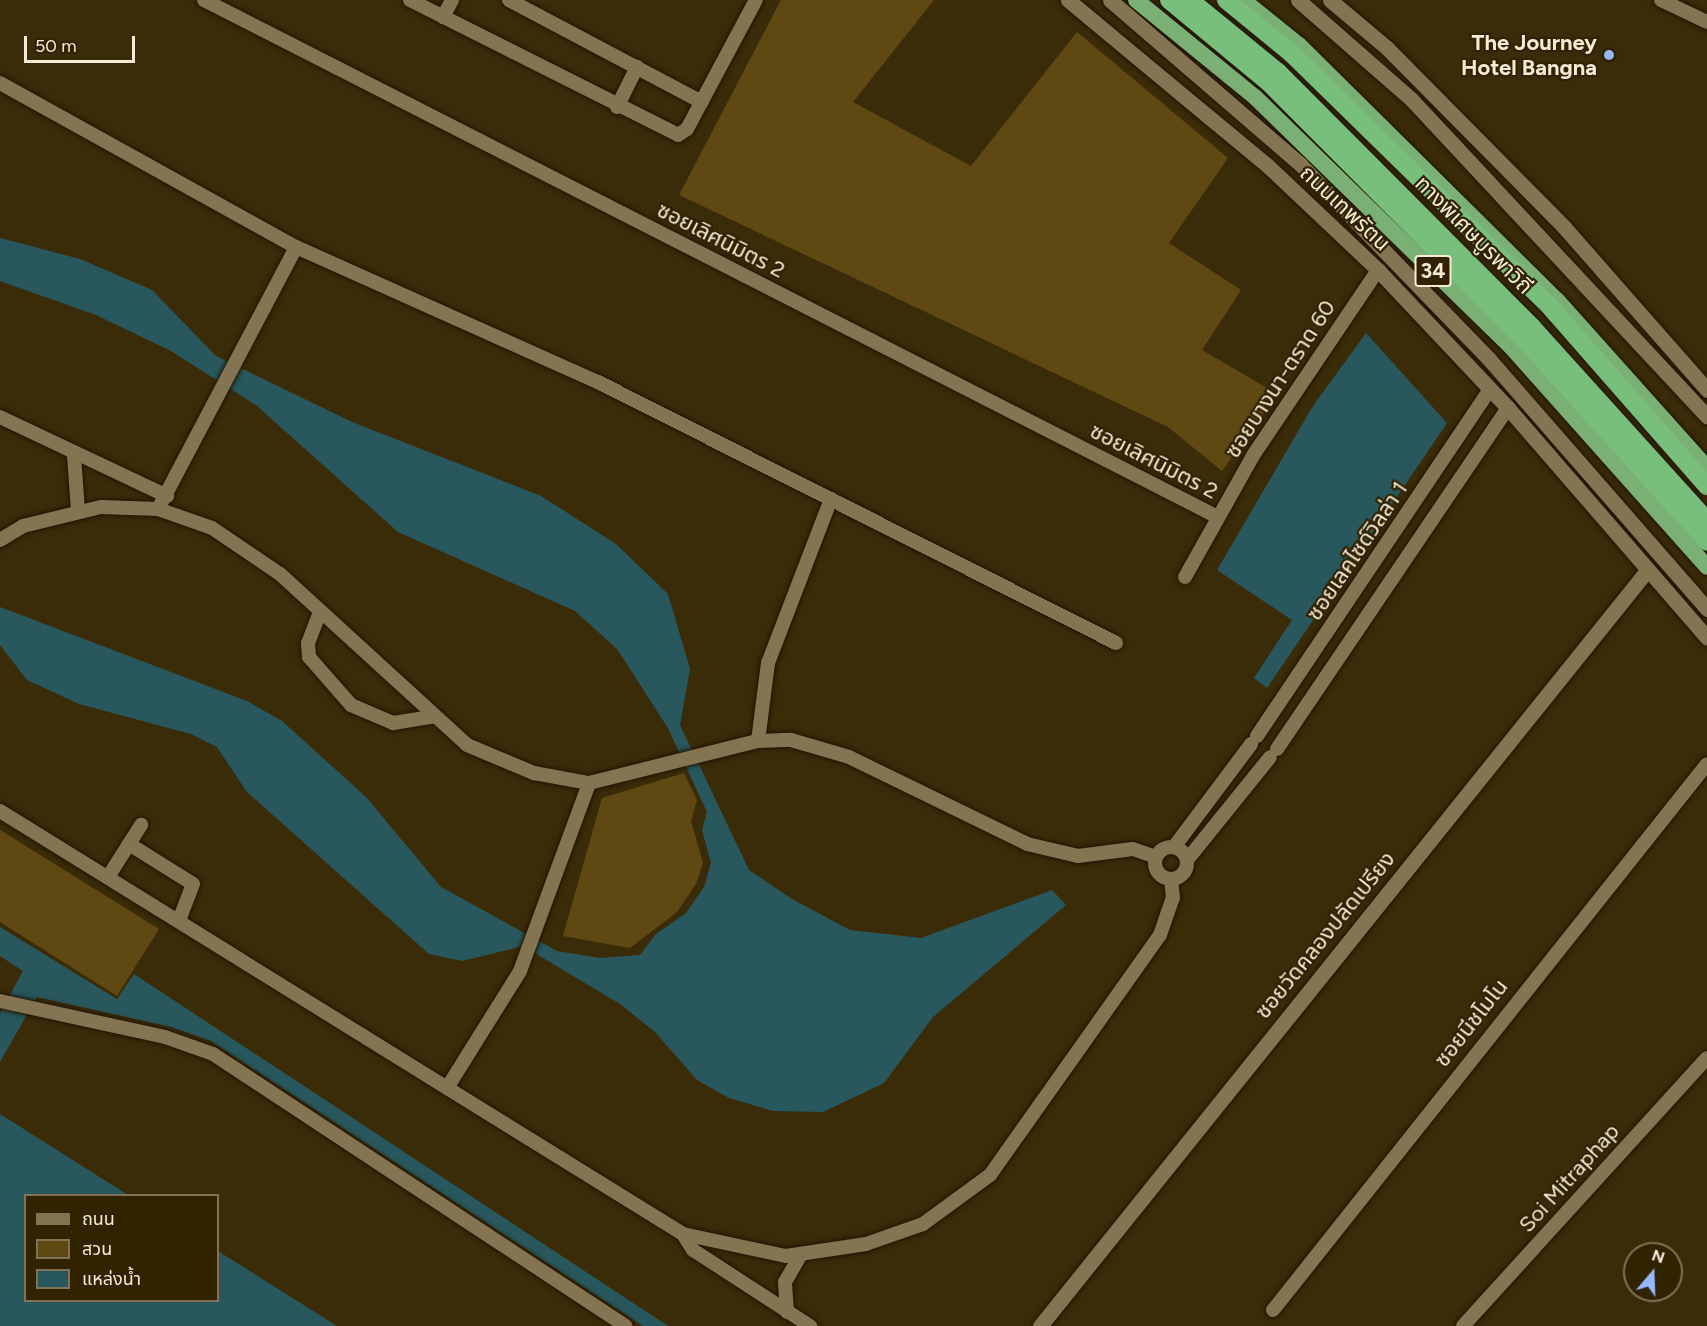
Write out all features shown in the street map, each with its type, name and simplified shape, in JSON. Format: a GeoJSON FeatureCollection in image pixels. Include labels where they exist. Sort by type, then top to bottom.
{"type":"FeatureCollection","features":[{"type":"Feature","properties":{"kind":"highway","name":"ถนนเทพรัตน"},"geometry":{"type":"LineString","coordinates":[[1136,0],[1255,97],[1512,348],[1707,567]]}},
{"type":"Feature","properties":{"kind":"highway"},"geometry":{"type":"LineString","coordinates":[[1169,0],[1268,82],[1513,328],[1707,542]]}},
{"type":"Feature","properties":{"kind":"highway","name":"ทางพิเศษบูรพาวิถี"},"geometry":{"type":"LineString","coordinates":[[1190,0],[1278,72],[1532,327],[1707,521]]}},
{"type":"Feature","properties":{"kind":"highway","name":"ทางพิเศษบูรพาวิถี"},"geometry":{"type":"LineString","coordinates":[[1226,0],[1292,54],[1551,308],[1707,486]]}},
{"type":"Feature","properties":{"kind":"highway"},"geometry":{"type":"LineString","coordinates":[[1243,0],[1299,45],[1557,300],[1707,468]]}},
{"type":"Feature","properties":{"kind":"main road","name":"ถนนเทพรัตน"},"geometry":{"type":"LineString","coordinates":[[1068,0],[1268,166],[1378,270],[1508,408],[1646,573],[1707,638]]}},
{"type":"Feature","properties":{"kind":"main road"},"geometry":{"type":"LineString","coordinates":[[1110,0],[1301,165],[1488,359],[1707,609]]}},
{"type":"Feature","properties":{"kind":"main road"},"geometry":{"type":"LineString","coordinates":[[1298,0],[1411,99],[1707,416]]}},
{"type":"Feature","properties":{"kind":"main road"},"geometry":{"type":"LineString","coordinates":[[1330,0],[1387,48],[1563,227],[1707,390]]}},
{"type":"Feature","properties":{"kind":"main road","name":"ซอยวัดคลองปลัดเปรียง"},"geometry":{"type":"LineString","coordinates":[[1040,1326],[1646,573]]}},
{"type":"Feature","properties":{"kind":"street","name":"ซอยเลิศนิมิตร 2"},"geometry":{"type":"LineString","coordinates":[[204,0],[1218,517]]}},
{"type":"Feature","properties":{"kind":"street"},"geometry":{"type":"LineString","coordinates":[[410,0],[617,107],[678,135],[702,102],[756,0]]}},
{"type":"Feature","properties":{"kind":"street"},"geometry":{"type":"LineString","coordinates":[[443,17],[452,0]]}},
{"type":"Feature","properties":{"kind":"street"},"geometry":{"type":"LineString","coordinates":[[509,0],[702,102]]}},
{"type":"Feature","properties":{"kind":"street"},"geometry":{"type":"LineString","coordinates":[[1661,0],[1707,22]]}},
{"type":"Feature","properties":{"kind":"street"},"geometry":{"type":"LineString","coordinates":[[617,107],[637,67]]}},
{"type":"Feature","properties":{"kind":"street"},"geometry":{"type":"LineString","coordinates":[[0,83],[296,247],[588,377],[1116,643]]}},
{"type":"Feature","properties":{"kind":"street"},"geometry":{"type":"LineString","coordinates":[[158,509],[225,388],[240,354],[296,247]]}},
{"type":"Feature","properties":{"kind":"street","name":"ซอยบางนา-ตราด 60"},"geometry":{"type":"LineString","coordinates":[[1185,577],[1218,517],[1295,391],[1378,270]]}},
{"type":"Feature","properties":{"kind":"street","name":"ซอยเลคไซด์วิลล่า 1"},"geometry":{"type":"LineString","coordinates":[[1156,856],[1174,847],[1254,740],[1490,389]]}},
{"type":"Feature","properties":{"kind":"street","name":"ซอยเลคไซด์วิลล่า 1"},"geometry":{"type":"LineString","coordinates":[[1171,879],[1186,869],[1186,860],[1273,753],[1508,408]]}},
{"type":"Feature","properties":{"kind":"street"},"geometry":{"type":"LineString","coordinates":[[0,417],[74,456],[167,496]]}},
{"type":"Feature","properties":{"kind":"street"},"geometry":{"type":"LineString","coordinates":[[74,456],[78,510]]}},
{"type":"Feature","properties":{"kind":"street"},"geometry":{"type":"LineString","coordinates":[[758,741],[768,663],[831,499]]}},
{"type":"Feature","properties":{"kind":"street"},"geometry":{"type":"LineString","coordinates":[[0,540],[23,526],[78,510],[158,509],[238,544],[320,612],[432,717],[497,761],[589,783],[758,741],[791,740],[849,757],[1027,844],[1078,856],[1132,849],[1156,856],[1161,876],[1171,879],[1173,898],[1160,935],[990,1175],[923,1224],[866,1244],[800,1256],[746,1251],[683,1234],[0,811]]}},
{"type":"Feature","properties":{"kind":"street"},"geometry":{"type":"LineString","coordinates":[[320,612],[308,643],[309,657],[351,705],[393,723],[432,717]]}},
{"type":"Feature","properties":{"kind":"street"},"geometry":{"type":"LineString","coordinates":[[1240,758],[1258,772]]}},
{"type":"Feature","properties":{"kind":"street","name":"ซอยนีชโมโน"},"geometry":{"type":"LineString","coordinates":[[1273,1311],[1570,930],[1707,764]]}},
{"type":"Feature","properties":{"kind":"street"},"geometry":{"type":"LineString","coordinates":[[447,1088],[520,971],[538,934],[589,783]]}},
{"type":"Feature","properties":{"kind":"street"},"geometry":{"type":"LineString","coordinates":[[108,877],[141,825]]}},
{"type":"Feature","properties":{"kind":"street"},"geometry":{"type":"LineString","coordinates":[[129,844],[193,884],[179,920]]}},
{"type":"Feature","properties":{"kind":"street"},"geometry":{"type":"LineString","coordinates":[[1174,847],[1186,860]]}},
{"type":"Feature","properties":{"kind":"street"},"geometry":{"type":"LineString","coordinates":[[0,1001],[165,1038],[213,1054],[625,1326]]}},
{"type":"Feature","properties":{"kind":"street","name":"Soi Mitraphap"},"geometry":{"type":"LineString","coordinates":[[1463,1326],[1707,1058]]}},
{"type":"Feature","properties":{"kind":"street"},"geometry":{"type":"LineString","coordinates":[[683,1234],[693,1250],[810,1326]]}},
{"type":"Feature","properties":{"kind":"street"},"geometry":{"type":"LineString","coordinates":[[787,1312],[785,1282],[800,1256]]}},
{"type":"Feature","properties":{"kind":"green space"},"geometry":{"type":"Polygon","coordinates":[[[781,0],[934,0],[853,102],[971,166],[1077,32],[1228,158],[1169,243],[1241,290],[1202,350],[1277,394],[1222,471],[1168,427],[679,195],[781,0]]]}},
{"type":"Feature","properties":{"kind":"green space"},"geometry":{"type":"Polygon","coordinates":[[[684,773],[697,800],[691,821],[703,863],[696,884],[677,912],[630,948],[563,936],[602,798],[684,773]]]}},
{"type":"Feature","properties":{"kind":"green space"},"geometry":{"type":"Polygon","coordinates":[[[0,830],[159,929],[117,996],[0,922],[0,830]]]}},
{"type":"Feature","properties":{"kind":"water"},"geometry":{"type":"Polygon","coordinates":[[[0,238],[80,259],[152,290],[216,356],[352,422],[541,496],[616,544],[668,594],[690,669],[680,725],[749,870],[792,899],[850,930],[921,938],[1052,890],[1066,905],[933,1017],[884,1083],[823,1112],[773,1111],[729,1098],[697,1080],[655,1032],[620,1004],[523,946],[462,961],[429,954],[247,792],[217,747],[191,734],[79,704],[27,680],[0,645],[0,607],[247,701],[282,721],[366,797],[441,887],[557,951],[600,958],[640,955],[656,934],[686,913],[704,887],[711,863],[702,830],[707,812],[668,728],[617,649],[575,611],[398,532],[257,406],[171,351],[96,315],[0,281],[0,238]]]}},
{"type":"Feature","properties":{"kind":"water"},"geometry":{"type":"Polygon","coordinates":[[[1366,333],[1447,423],[1267,688],[1254,678],[1292,620],[1217,570],[1313,406],[1366,333]]]}},
{"type":"Feature","properties":{"kind":"water"},"geometry":{"type":"Polygon","coordinates":[[[0,927],[117,999],[134,974],[668,1326],[643,1326],[211,1041],[171,1027],[37,997],[0,1062],[0,1013],[23,971],[0,956],[0,927]]]}},
{"type":"Feature","properties":{"kind":"water"},"geometry":{"type":"Polygon","coordinates":[[[0,1114],[126,1194],[24,1194],[24,1302],[219,1302],[219,1252],[337,1326],[0,1326],[0,1114]]]}},
{"type":"Feature","properties":{"kind":"place","name":"The Journey Hotel Bangna"},"geometry":{"type":"Point","coordinates":[1609,55]}}]}
